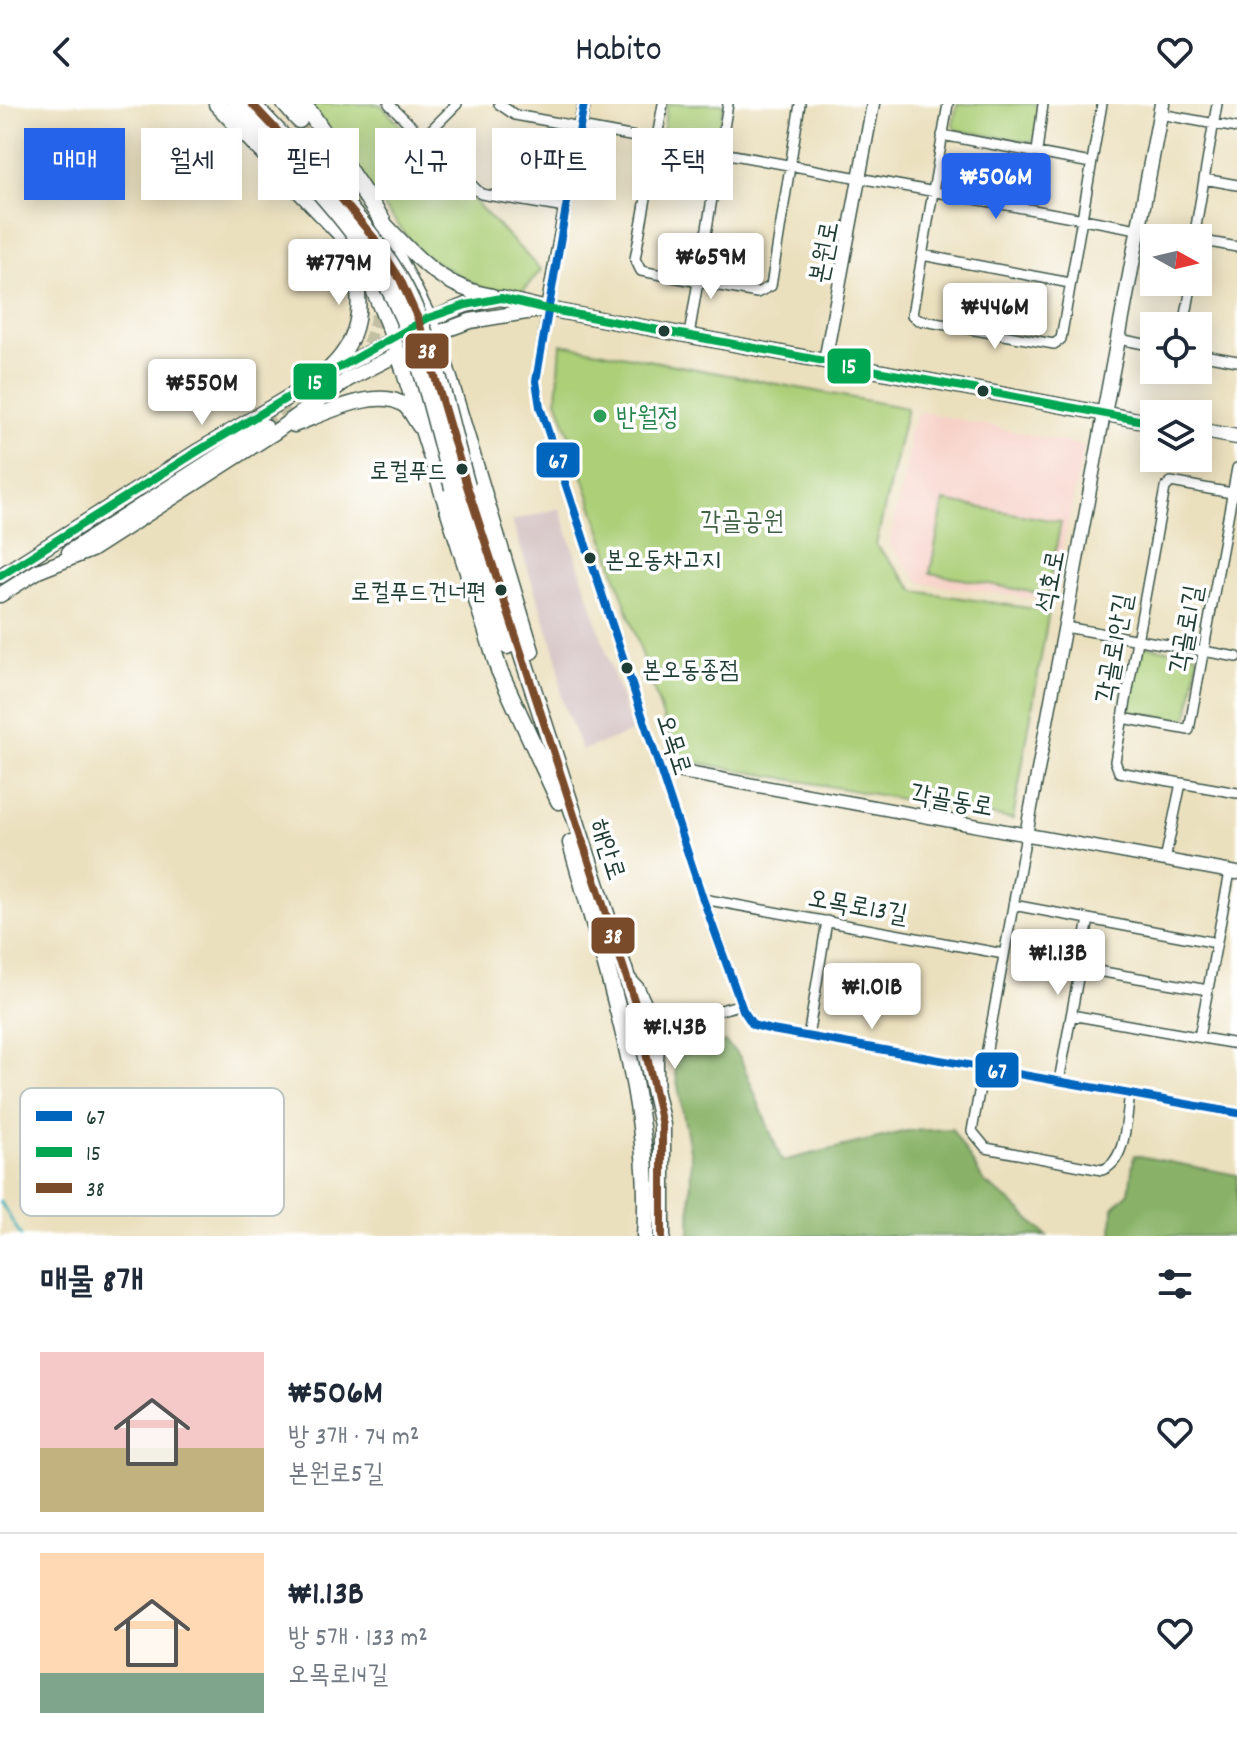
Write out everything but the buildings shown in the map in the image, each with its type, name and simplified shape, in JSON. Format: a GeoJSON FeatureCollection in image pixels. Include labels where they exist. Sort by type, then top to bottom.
{"type":"FeatureCollection","features":[{"type":"Feature","properties":{"kind":"main road"},"geometry":{"type":"LineString","coordinates":[[217,104],[339,232],[368,275],[397,346],[499,670],[562,797]]}},
{"type":"Feature","properties":{"kind":"main road"},"geometry":{"type":"LineString","coordinates":[[235,104],[263,128]]}},
{"type":"Feature","properties":{"kind":"main road"},"geometry":{"type":"LineString","coordinates":[[252,104],[271,128]]}},
{"type":"Feature","properties":{"kind":"main road"},"geometry":{"type":"LineString","coordinates":[[285,104],[311,114],[382,220],[424,266],[449,282],[480,294],[1140,420]]}},
{"type":"Feature","properties":{"kind":"main road","name":"석호로"},"geometry":{"type":"LineString","coordinates":[[1104,414],[1161,109]]}},
{"type":"Feature","properties":{"kind":"main road","name":"해안로"},"geometry":{"type":"LineString","coordinates":[[338,200],[365,228],[400,279],[418,319],[428,349],[460,487],[562,797],[635,1003],[662,1125],[662,1236]]}},
{"type":"Feature","properties":{"kind":"main road"},"geometry":{"type":"LineString","coordinates":[[382,220],[390,243],[431,325],[446,370],[534,659],[562,797]]}},
{"type":"Feature","properties":{"kind":"main road"},"geometry":{"type":"LineString","coordinates":[[317,380],[347,349],[356,327],[358,277],[339,232]]}},
{"type":"Feature","properties":{"kind":"main road"},"geometry":{"type":"LineString","coordinates":[[0,595],[38,571],[91,550],[431,325],[466,305],[501,298]]}},
{"type":"Feature","properties":{"kind":"main road"},"geometry":{"type":"LineString","coordinates":[[431,325],[547,309]]}},
{"type":"Feature","properties":{"kind":"main road"},"geometry":{"type":"LineString","coordinates":[[0,576],[317,380],[397,346]]}},
{"type":"Feature","properties":{"kind":"main road"},"geometry":{"type":"LineString","coordinates":[[407,381],[410,362],[421,350],[434,354],[446,370]]}},
{"type":"Feature","properties":{"kind":"main road"},"geometry":{"type":"LineString","coordinates":[[270,429],[383,397],[405,406],[423,432]]}},
{"type":"Feature","properties":{"kind":"main road"},"geometry":{"type":"LineString","coordinates":[[1212,433],[1237,437]]}},
{"type":"Feature","properties":{"kind":"main road","name":"해안로"},"geometry":{"type":"LineString","coordinates":[[562,797],[622,1030],[642,1129],[645,1236]]}},
{"type":"Feature","properties":{"kind":"street"},"geometry":{"type":"LineString","coordinates":[[389,104],[413,128]]}},
{"type":"Feature","properties":{"kind":"street"},"geometry":{"type":"LineString","coordinates":[[433,128],[457,104]]}},
{"type":"Feature","properties":{"kind":"street"},"geometry":{"type":"LineString","coordinates":[[499,104],[515,115],[632,137]]}},
{"type":"Feature","properties":{"kind":"street","name":"오목로"},"geometry":{"type":"LineString","coordinates":[[584,104],[536,381],[540,407],[703,899],[741,1004],[753,1025],[1237,1113]]}},
{"type":"Feature","properties":{"kind":"street"},"geometry":{"type":"LineString","coordinates":[[659,128],[663,104]]}},
{"type":"Feature","properties":{"kind":"street"},"geometry":{"type":"LineString","coordinates":[[724,128],[728,104]]}},
{"type":"Feature","properties":{"kind":"street"},"geometry":{"type":"LineString","coordinates":[[646,200],[635,259],[641,271],[757,293],[771,286],[800,104]]}},
{"type":"Feature","properties":{"kind":"street","name":"본원로"},"geometry":{"type":"LineString","coordinates":[[825,361],[873,104]]}},
{"type":"Feature","properties":{"kind":"street"},"geometry":{"type":"LineString","coordinates":[[948,104],[912,315],[918,320],[1054,344],[1061,339],[1102,104]]}},
{"type":"Feature","properties":{"kind":"street"},"geometry":{"type":"LineString","coordinates":[[1037,152],[1043,104]]}},
{"type":"Feature","properties":{"kind":"street"},"geometry":{"type":"LineString","coordinates":[[1199,224],[1217,104]]}},
{"type":"Feature","properties":{"kind":"street"},"geometry":{"type":"LineString","coordinates":[[1161,109],[1237,128]]}},
{"type":"Feature","properties":{"kind":"street"},"geometry":{"type":"LineString","coordinates":[[942,135],[1091,163]]}},
{"type":"Feature","properties":{"kind":"street"},"geometry":{"type":"LineString","coordinates":[[733,155],[1139,230]]}},
{"type":"Feature","properties":{"kind":"street"},"geometry":{"type":"LineString","coordinates":[[1204,179],[1237,185]]}},
{"type":"Feature","properties":{"kind":"street"},"geometry":{"type":"LineString","coordinates":[[476,189],[481,194],[565,208]]}},
{"type":"Feature","properties":{"kind":"street"},"geometry":{"type":"LineString","coordinates":[[689,335],[712,200]]}},
{"type":"Feature","properties":{"kind":"street"},"geometry":{"type":"LineString","coordinates":[[1212,243],[1237,247]]}},
{"type":"Feature","properties":{"kind":"street"},"geometry":{"type":"LineString","coordinates":[[922,255],[1070,283]]}},
{"type":"Feature","properties":{"kind":"street"},"geometry":{"type":"LineString","coordinates":[[1119,339],[1140,343]]}},
{"type":"Feature","properties":{"kind":"street"},"geometry":{"type":"LineString","coordinates":[[1212,357],[1237,361]]}},
{"type":"Feature","properties":{"kind":"street","name":"석호로"},"geometry":{"type":"LineString","coordinates":[[983,1067],[1104,414]]}},
{"type":"Feature","properties":{"kind":"street","name":"각골로1길"},"geometry":{"type":"LineString","coordinates":[[1122,718],[1189,730],[1235,493],[1237,468]]}},
{"type":"Feature","properties":{"kind":"street","name":"각골로1안길"},"geometry":{"type":"LineString","coordinates":[[1235,493],[1171,482],[1165,488],[1115,761],[1119,772],[1237,793]]}},
{"type":"Feature","properties":{"kind":"street"},"geometry":{"type":"LineString","coordinates":[[1065,627],[1237,657]]}},
{"type":"Feature","properties":{"kind":"street","name":"각골동로"},"geometry":{"type":"LineString","coordinates":[[660,768],[1233,873]]}},
{"type":"Feature","properties":{"kind":"street"},"geometry":{"type":"LineString","coordinates":[[1165,860],[1181,783]]}},
{"type":"Feature","properties":{"kind":"street"},"geometry":{"type":"LineString","coordinates":[[1199,1037],[1233,873]]}},
{"type":"Feature","properties":{"kind":"street","name":"오목로13길"},"geometry":{"type":"LineString","coordinates":[[703,899],[1004,954]]}},
{"type":"Feature","properties":{"kind":"street"},"geometry":{"type":"LineString","coordinates":[[1013,905],[1217,943]]}},
{"type":"Feature","properties":{"kind":"street"},"geometry":{"type":"LineString","coordinates":[[1059,1081],[1089,919]]}},
{"type":"Feature","properties":{"kind":"street"},"geometry":{"type":"LineString","coordinates":[[808,1037],[827,921]]}},
{"type":"Feature","properties":{"kind":"street"},"geometry":{"type":"LineString","coordinates":[[1080,968],[1208,990]]}},
{"type":"Feature","properties":{"kind":"street"},"geometry":{"type":"LineString","coordinates":[[624,971],[639,987],[653,1017],[669,1023],[686,1022],[741,1004]]}},
{"type":"Feature","properties":{"kind":"street"},"geometry":{"type":"LineString","coordinates":[[1071,1015],[1237,1044]]}},
{"type":"Feature","properties":{"kind":"street"},"geometry":{"type":"LineString","coordinates":[[660,1115],[658,1056],[661,1043],[686,1022]]}},
{"type":"Feature","properties":{"kind":"street"},"geometry":{"type":"LineString","coordinates":[[983,1067],[972,1131],[986,1148],[1102,1170],[1111,1167],[1119,1156],[1130,1094]]}},
{"type":"Feature","properties":{"kind":"shaded area"},"geometry":{"type":"Polygon","coordinates":[[[919,411],[1084,446],[1052,601],[921,583],[889,544],[910,448],[908,436],[919,411]]]}},
{"type":"Feature","properties":{"kind":"shaded area"},"geometry":{"type":"Polygon","coordinates":[[[560,508],[632,732],[582,750],[562,701],[558,661],[512,521],[560,508]]]}},
{"type":"Feature","properties":{"kind":"green space"},"geometry":{"type":"Polygon","coordinates":[[[309,104],[380,104],[403,128],[375,128],[375,195],[359,175],[359,128],[326,128],[309,104]]]}},
{"type":"Feature","properties":{"kind":"green space"},"geometry":{"type":"Polygon","coordinates":[[[667,104],[724,104],[720,128],[664,128],[667,104]]]}},
{"type":"Feature","properties":{"kind":"green space"},"geometry":{"type":"Polygon","coordinates":[[[957,104],[1040,104],[1035,139],[1030,142],[956,130],[953,125],[957,104]]]}},
{"type":"Feature","properties":{"kind":"green space"},"geometry":{"type":"Polygon","coordinates":[[[379,200],[473,200],[541,270],[522,292],[484,289],[421,254],[379,200]]]}},
{"type":"Feature","properties":{"kind":"green space","name":"각골공원"},"geometry":{"type":"Polygon","coordinates":[[[561,344],[907,408],[876,545],[915,591],[1049,611],[1013,819],[677,759],[557,399],[561,344]]]}},
{"type":"Feature","properties":{"kind":"green space"},"geometry":{"type":"Polygon","coordinates":[[[944,501],[1061,522],[1047,595],[930,573],[944,501]]]}},
{"type":"Feature","properties":{"kind":"green space"},"geometry":{"type":"Polygon","coordinates":[[[1143,646],[1195,654],[1198,658],[1188,717],[1184,720],[1132,712],[1129,708],[1139,649],[1143,646]]]}},
{"type":"Feature","properties":{"kind":"green space"},"geometry":{"type":"Polygon","coordinates":[[[725,1042],[740,1057],[782,1161],[907,1131],[952,1129],[984,1182],[1009,1200],[1047,1236],[690,1236],[691,1156],[673,1059],[725,1042]]]}},
{"type":"Feature","properties":{"kind":"green space"},"geometry":{"type":"Polygon","coordinates":[[[1134,1155],[1237,1175],[1237,1236],[1112,1236],[1113,1208],[1129,1192],[1134,1155]]]}},
{"type":"Feature","properties":{"kind":"waterway"},"geometry":{"type":"LineString","coordinates":[[0,1201],[21,1236]]}},
{"type":"Feature","properties":{"kind":"tunnel"},"geometry":{"type":"LineString","coordinates":[[299,120],[359,212]]}},
{"type":"Feature","properties":{"kind":"tunnel"},"geometry":{"type":"LineString","coordinates":[[358,359],[370,340],[379,302]]}},
{"type":"Feature","properties":{"kind":"tunnel"},"geometry":{"type":"LineString","coordinates":[[265,426],[339,377]]}},
{"type":"Feature","properties":{"kind":"transit line","name":"38"},"geometry":{"type":"LineString","coordinates":[[252,104],[374,238],[400,279],[418,319],[467,486],[635,1003],[662,1125],[662,1236]]}},
{"type":"Feature","properties":{"kind":"transit line","name":"67"},"geometry":{"type":"LineString","coordinates":[[584,104],[536,381],[540,407],[703,899],[743,1010],[753,1025],[772,1030],[1237,1113]]}},
{"type":"Feature","properties":{"kind":"transit line","name":"15"},"geometry":{"type":"LineString","coordinates":[[0,576],[198,451],[428,318],[466,305],[501,298],[1140,420]]}},
{"type":"Feature","properties":{"kind":"place","name":"반월정"},"geometry":{"type":"Point","coordinates":[600,416]}},
{"type":"Feature","properties":{"kind":"place","name":"로컬푸드"},"geometry":{"type":"Point","coordinates":[462,469]}},
{"type":"Feature","properties":{"kind":"place","name":"본오동차고지"},"geometry":{"type":"Point","coordinates":[590,558]}},
{"type":"Feature","properties":{"kind":"place","name":"로컬푸드건너편"},"geometry":{"type":"Point","coordinates":[501,590]}},
{"type":"Feature","properties":{"kind":"place","name":"본오동종점"},"geometry":{"type":"Point","coordinates":[627,668]}}]}
